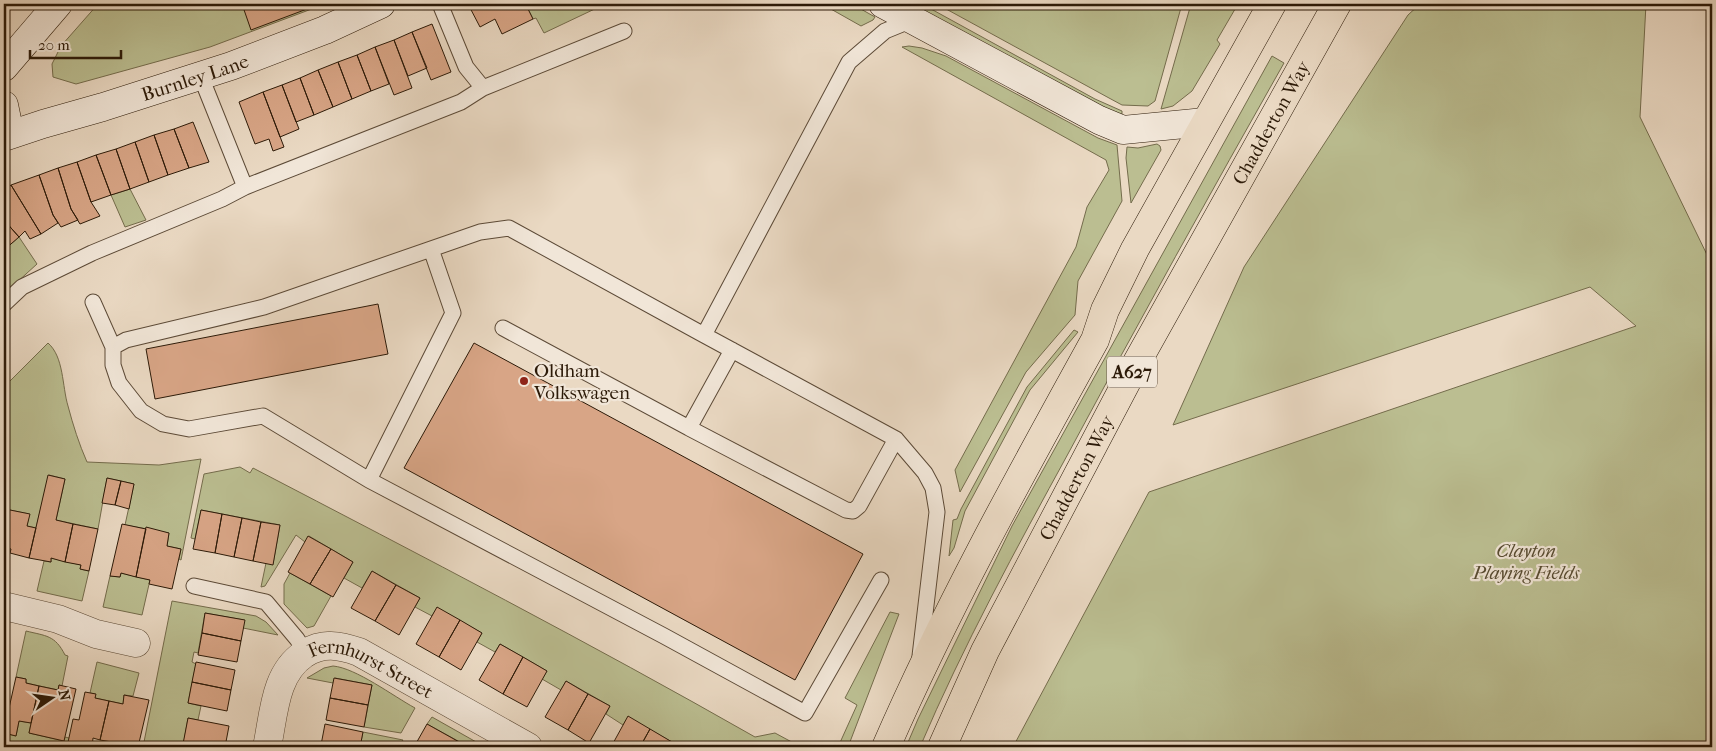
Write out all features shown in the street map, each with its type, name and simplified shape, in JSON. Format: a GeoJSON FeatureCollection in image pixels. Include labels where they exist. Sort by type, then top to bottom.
{"type":"FeatureCollection","features":[{"type":"Feature","properties":{"kind":"highway","name":"A627"},"geometry":{"type":"LineString","coordinates":[[886,747],[917,675],[1003,506],[1095,340],[1105,310],[1135,249],[1272,4]]}},
{"type":"Feature","properties":{"kind":"highway","name":"Chadderton Way"},"geometry":{"type":"LineString","coordinates":[[942,747],[984,651],[1136,364],[1337,4]]}},
{"type":"Feature","properties":{"kind":"street"},"geometry":{"type":"LineString","coordinates":[[4,67],[58,4]]}},
{"type":"Feature","properties":{"kind":"street","name":"Burnley Lane"},"geometry":{"type":"LineString","coordinates":[[6,133],[201,77],[325,30],[381,4]]}},
{"type":"Feature","properties":{"kind":"street"},"geometry":{"type":"LineString","coordinates":[[883,4],[1099,120],[1123,130],[1205,122]]}},
{"type":"Feature","properties":{"kind":"street"},"geometry":{"type":"LineString","coordinates":[[4,105],[6,133]]}},
{"type":"Feature","properties":{"kind":"street"},"geometry":{"type":"LineString","coordinates":[[4,606],[58,619],[96,634],[136,642]]}},
{"type":"Feature","properties":{"kind":"street","name":"Fernhurst Street"},"geometry":{"type":"LineString","coordinates":[[267,747],[283,677],[295,660],[314,648],[334,644],[359,652],[528,747]]}},
{"type":"Feature","properties":{"kind":"lane"},"geometry":{"type":"LineString","coordinates":[[440,4],[466,67],[483,88]]}},
{"type":"Feature","properties":{"kind":"lane"},"geometry":{"type":"LineString","coordinates":[[704,335],[850,62],[885,31],[912,20]]}},
{"type":"Feature","properties":{"kind":"lane"},"geometry":{"type":"LineString","coordinates":[[4,304],[22,287],[92,253],[222,199],[245,187],[461,102],[483,88],[624,31]]}},
{"type":"Feature","properties":{"kind":"lane"},"geometry":{"type":"LineString","coordinates":[[201,77],[245,187]]}},
{"type":"Feature","properties":{"kind":"lane"},"geometry":{"type":"LineString","coordinates":[[113,347],[126,340],[264,307],[480,232],[509,228],[896,439],[925,473],[933,488],[937,504],[917,675]]}},
{"type":"Feature","properties":{"kind":"lane"},"geometry":{"type":"LineString","coordinates":[[369,480],[452,313],[431,249]]}},
{"type":"Feature","properties":{"kind":"lane"},"geometry":{"type":"LineString","coordinates":[[93,302],[113,347],[113,365],[119,383],[141,411],[163,424],[189,430],[263,416],[369,480],[664,636],[804,713],[881,580]]}},
{"type":"Feature","properties":{"kind":"lane"},"geometry":{"type":"LineString","coordinates":[[503,328],[846,510],[854,511],[859,506],[896,439]]}},
{"type":"Feature","properties":{"kind":"lane"},"geometry":{"type":"LineString","coordinates":[[689,428],[732,350]]}},
{"type":"Feature","properties":{"kind":"lane"},"geometry":{"type":"LineString","coordinates":[[194,586],[266,602],[297,639],[306,653]]}},
{"type":"Feature","properties":{"kind":"green space"},"geometry":{"type":"Polygon","coordinates":[[[98,4],[325,4],[210,47],[76,84],[53,77],[52,64],[61,46],[98,4]]]}},
{"type":"Feature","properties":{"kind":"green space"},"geometry":{"type":"Polygon","coordinates":[[[538,4],[600,4],[601,6],[544,33],[536,18],[533,19],[528,9],[538,4]]]}},
{"type":"Feature","properties":{"kind":"green space"},"geometry":{"type":"Polygon","coordinates":[[[822,4],[852,4],[875,17],[861,26],[822,4]]]}},
{"type":"Feature","properties":{"kind":"green space"},"geometry":{"type":"Polygon","coordinates":[[[910,4],[922,4],[1095,99],[1122,111],[1122,116],[1119,117],[910,4]]]}},
{"type":"Feature","properties":{"kind":"green space"},"geometry":{"type":"Polygon","coordinates":[[[937,4],[1182,4],[1155,101],[1148,106],[1122,105],[937,4]]]}},
{"type":"Feature","properties":{"kind":"green space"},"geometry":{"type":"Polygon","coordinates":[[[1191,4],[1238,4],[1217,40],[1220,44],[1192,91],[1173,106],[1161,109],[1191,4]]]}},
{"type":"Feature","properties":{"kind":"green space","name":"Clayton Playing Fields"},"geometry":{"type":"Polygon","coordinates":[[[1420,4],[1646,4],[1640,117],[1712,265],[1712,747],[1013,747],[1149,492],[1636,326],[1590,287],[1173,425],[1244,267],[1408,15],[1420,4]]]}},
{"type":"Feature","properties":{"kind":"green space"},"geometry":{"type":"Polygon","coordinates":[[[909,46],[946,56],[1098,138],[1117,145],[1122,201],[1078,281],[1075,315],[1026,372],[960,492],[955,470],[1076,247],[1087,207],[1109,170],[1106,160],[902,47],[909,46]]]}},
{"type":"Feature","properties":{"kind":"green space"},"geometry":{"type":"Polygon","coordinates":[[[1272,56],[1284,63],[1202,208],[1010,561],[954,672],[920,747],[906,747],[1012,526],[1272,56]]]}},
{"type":"Feature","properties":{"kind":"green space"},"geometry":{"type":"Polygon","coordinates":[[[1157,144],[1161,150],[1131,203],[1126,158],[1127,147],[1138,148],[1157,144]]]}},
{"type":"Feature","properties":{"kind":"green space"},"geometry":{"type":"Polygon","coordinates":[[[130,189],[146,220],[125,227],[111,195],[130,189]]]}},
{"type":"Feature","properties":{"kind":"green space"},"geometry":{"type":"Polygon","coordinates":[[[19,237],[37,264],[4,294],[4,250],[19,237]]]}},
{"type":"Feature","properties":{"kind":"green space"},"geometry":{"type":"Polygon","coordinates":[[[1074,330],[1078,332],[1030,390],[965,511],[954,548],[949,556],[953,520],[957,519],[1027,387],[1074,330]]]}},
{"type":"Feature","properties":{"kind":"green space"},"geometry":{"type":"Polygon","coordinates":[[[48,343],[60,364],[70,413],[87,462],[159,465],[201,459],[181,560],[179,559],[181,549],[167,546],[169,533],[125,525],[134,484],[107,478],[98,529],[56,520],[65,479],[49,475],[36,528],[27,526],[29,514],[5,509],[8,493],[4,492],[4,387],[48,343]]]}},
{"type":"Feature","properties":{"kind":"green space"},"geometry":{"type":"Polygon","coordinates":[[[240,467],[250,473],[253,468],[443,567],[755,737],[775,733],[801,747],[669,747],[672,742],[628,717],[623,725],[606,714],[610,706],[566,681],[561,690],[542,679],[547,671],[500,644],[495,652],[477,642],[482,633],[437,608],[432,616],[415,607],[420,598],[372,571],[362,588],[344,578],[353,562],[309,536],[305,542],[296,535],[265,586],[261,587],[266,563],[273,564],[280,525],[201,510],[195,539],[191,538],[204,474],[240,467]]]}},
{"type":"Feature","properties":{"kind":"green space"},"geometry":{"type":"Polygon","coordinates":[[[51,558],[81,565],[80,569],[89,571],[82,601],[37,591],[44,561],[51,562],[51,558]]]}},
{"type":"Feature","properties":{"kind":"green space"},"geometry":{"type":"Polygon","coordinates":[[[121,573],[150,580],[142,615],[103,607],[110,576],[120,577],[121,573]]]}},
{"type":"Feature","properties":{"kind":"green space"},"geometry":{"type":"Polygon","coordinates":[[[290,573],[331,596],[314,626],[307,628],[284,604],[284,584],[290,573]]]}},
{"type":"Feature","properties":{"kind":"green space"},"geometry":{"type":"Polygon","coordinates":[[[172,601],[256,616],[266,622],[278,635],[243,628],[244,620],[205,613],[198,653],[194,652],[192,662],[196,664],[188,703],[201,706],[198,720],[188,718],[183,747],[143,747],[172,601]]]}},
{"type":"Feature","properties":{"kind":"green space"},"geometry":{"type":"Polygon","coordinates":[[[890,612],[899,614],[848,747],[838,747],[857,705],[845,698],[890,612]]]}},
{"type":"Feature","properties":{"kind":"green space"},"geometry":{"type":"Polygon","coordinates":[[[26,631],[49,637],[68,656],[62,686],[59,685],[58,690],[26,683],[26,679],[16,677],[26,631]]]}},
{"type":"Feature","properties":{"kind":"green space"},"geometry":{"type":"Polygon","coordinates":[[[97,662],[139,673],[133,696],[124,695],[123,704],[95,698],[95,694],[90,693],[97,662]]]}},
{"type":"Feature","properties":{"kind":"green space"},"geometry":{"type":"Polygon","coordinates":[[[333,666],[363,677],[415,708],[401,733],[364,727],[372,685],[335,678],[333,683],[307,678],[324,668],[333,666]]]}},
{"type":"Feature","properties":{"kind":"green space"},"geometry":{"type":"Polygon","coordinates":[[[432,717],[485,747],[469,747],[427,724],[432,717]]]}},
{"type":"Feature","properties":{"kind":"green space"},"geometry":{"type":"Polygon","coordinates":[[[19,721],[31,723],[29,733],[64,741],[65,737],[69,738],[67,747],[4,747],[4,733],[16,736],[19,721]]]}},
{"type":"Feature","properties":{"kind":"green space"},"geometry":{"type":"Polygon","coordinates":[[[363,732],[403,740],[398,747],[360,747],[363,732]]]}},
{"type":"Feature","properties":{"kind":"building"},"geometry":{"type":"Polygon","coordinates":[[[242,4],[314,4],[315,6],[251,30],[242,4]]]}},
{"type":"Feature","properties":{"kind":"building"},"geometry":{"type":"Polygon","coordinates":[[[468,4],[538,4],[528,9],[533,19],[502,34],[495,19],[480,27],[468,4]]]}},
{"type":"Feature","properties":{"kind":"building"},"geometry":{"type":"Polygon","coordinates":[[[432,24],[451,72],[431,80],[412,32],[432,24]]]}},
{"type":"Feature","properties":{"kind":"building"},"geometry":{"type":"Polygon","coordinates":[[[412,32],[427,68],[408,76],[394,40],[412,32]]]}},
{"type":"Feature","properties":{"kind":"building"},"geometry":{"type":"Polygon","coordinates":[[[394,40],[412,88],[394,95],[375,47],[394,40]]]}},
{"type":"Feature","properties":{"kind":"building"},"geometry":{"type":"Polygon","coordinates":[[[375,47],[389,84],[371,91],[357,55],[375,47]]]}},
{"type":"Feature","properties":{"kind":"building"},"geometry":{"type":"Polygon","coordinates":[[[357,55],[371,91],[352,99],[338,62],[357,55]]]}},
{"type":"Feature","properties":{"kind":"building"},"geometry":{"type":"Polygon","coordinates":[[[338,62],[352,99],[333,107],[318,70],[338,62]]]}},
{"type":"Feature","properties":{"kind":"building"},"geometry":{"type":"Polygon","coordinates":[[[318,70],[333,107],[314,115],[300,78],[318,70]]]}},
{"type":"Feature","properties":{"kind":"building"},"geometry":{"type":"Polygon","coordinates":[[[300,78],[314,115],[296,122],[282,85],[300,78]]]}},
{"type":"Feature","properties":{"kind":"building"},"geometry":{"type":"Polygon","coordinates":[[[282,85],[299,129],[280,137],[263,92],[282,85]]]}},
{"type":"Feature","properties":{"kind":"building"},"geometry":{"type":"Polygon","coordinates":[[[263,92],[284,147],[273,151],[269,139],[255,144],[239,102],[263,92]]]}},
{"type":"Feature","properties":{"kind":"building"},"geometry":{"type":"Polygon","coordinates":[[[193,122],[209,162],[189,168],[174,129],[193,122]]]}},
{"type":"Feature","properties":{"kind":"building"},"geometry":{"type":"Polygon","coordinates":[[[174,129],[189,168],[168,175],[154,135],[174,129]]]}},
{"type":"Feature","properties":{"kind":"building"},"geometry":{"type":"Polygon","coordinates":[[[154,135],[168,175],[149,182],[135,142],[154,135]]]}},
{"type":"Feature","properties":{"kind":"building"},"geometry":{"type":"Polygon","coordinates":[[[135,142],[149,182],[130,189],[116,149],[135,142]]]}},
{"type":"Feature","properties":{"kind":"building"},"geometry":{"type":"Polygon","coordinates":[[[116,149],[130,189],[111,195],[96,155],[116,149]]]}},
{"type":"Feature","properties":{"kind":"building"},"geometry":{"type":"Polygon","coordinates":[[[96,155],[111,195],[91,202],[77,162],[96,155]]]}},
{"type":"Feature","properties":{"kind":"building"},"geometry":{"type":"Polygon","coordinates":[[[77,162],[91,202],[100,216],[80,224],[71,209],[58,168],[77,162]]]}},
{"type":"Feature","properties":{"kind":"building"},"geometry":{"type":"Polygon","coordinates":[[[58,168],[71,209],[78,220],[61,227],[53,215],[39,175],[58,168]]]}},
{"type":"Feature","properties":{"kind":"building"},"geometry":{"type":"Polygon","coordinates":[[[39,175],[53,215],[58,223],[41,234],[11,185],[39,175]]]}},
{"type":"Feature","properties":{"kind":"building"},"geometry":{"type":"Polygon","coordinates":[[[11,185],[41,234],[30,239],[25,231],[19,237],[4,220],[4,191],[11,185]]]}},
{"type":"Feature","properties":{"kind":"building"},"geometry":{"type":"Polygon","coordinates":[[[4,220],[19,237],[4,250],[4,220]]]}},
{"type":"Feature","properties":{"kind":"building"},"geometry":{"type":"Polygon","coordinates":[[[378,304],[388,354],[155,399],[146,349],[378,304]]]}},
{"type":"Feature","properties":{"kind":"building"},"geometry":{"type":"Polygon","coordinates":[[[474,343],[863,554],[795,680],[404,468],[474,343]]]}},
{"type":"Feature","properties":{"kind":"building"},"geometry":{"type":"Polygon","coordinates":[[[48,475],[65,479],[56,520],[73,524],[65,562],[51,558],[51,562],[29,558],[48,475]]]}},
{"type":"Feature","properties":{"kind":"building"},"geometry":{"type":"Polygon","coordinates":[[[107,478],[121,481],[115,505],[102,503],[107,478]]]}},
{"type":"Feature","properties":{"kind":"building"},"geometry":{"type":"Polygon","coordinates":[[[121,481],[134,484],[129,509],[115,505],[121,481]]]}},
{"type":"Feature","properties":{"kind":"building"},"geometry":{"type":"Polygon","coordinates":[[[5,509],[30,514],[27,526],[36,528],[29,558],[10,553],[11,549],[4,547],[5,509]]]}},
{"type":"Feature","properties":{"kind":"building"},"geometry":{"type":"Polygon","coordinates":[[[201,510],[222,514],[215,553],[193,549],[201,510]]]}},
{"type":"Feature","properties":{"kind":"building"},"geometry":{"type":"Polygon","coordinates":[[[222,514],[242,518],[234,557],[215,553],[222,514]]]}},
{"type":"Feature","properties":{"kind":"building"},"geometry":{"type":"Polygon","coordinates":[[[242,518],[261,522],[253,561],[234,557],[242,518]]]}},
{"type":"Feature","properties":{"kind":"building"},"geometry":{"type":"Polygon","coordinates":[[[261,522],[280,525],[273,565],[253,561],[261,522]]]}},
{"type":"Feature","properties":{"kind":"building"},"geometry":{"type":"Polygon","coordinates":[[[73,524],[98,529],[89,571],[80,569],[81,565],[65,562],[73,524]]]}},
{"type":"Feature","properties":{"kind":"building"},"geometry":{"type":"Polygon","coordinates":[[[122,524],[146,529],[136,577],[121,573],[120,577],[110,576],[122,524]]]}},
{"type":"Feature","properties":{"kind":"building"},"geometry":{"type":"Polygon","coordinates":[[[146,527],[169,533],[167,546],[181,549],[172,589],[149,584],[150,580],[136,577],[146,527]]]}},
{"type":"Feature","properties":{"kind":"building"},"geometry":{"type":"Polygon","coordinates":[[[308,536],[331,549],[310,584],[288,572],[308,536]]]}},
{"type":"Feature","properties":{"kind":"building"},"geometry":{"type":"Polygon","coordinates":[[[331,549],[353,562],[333,597],[310,584],[331,549]]]}},
{"type":"Feature","properties":{"kind":"building"},"geometry":{"type":"Polygon","coordinates":[[[372,571],[396,585],[375,621],[351,608],[372,571]]]}},
{"type":"Feature","properties":{"kind":"building"},"geometry":{"type":"Polygon","coordinates":[[[396,585],[420,598],[399,635],[375,621],[396,585]]]}},
{"type":"Feature","properties":{"kind":"building"},"geometry":{"type":"Polygon","coordinates":[[[437,607],[460,620],[439,657],[416,644],[437,607]]]}},
{"type":"Feature","properties":{"kind":"building"},"geometry":{"type":"Polygon","coordinates":[[[205,613],[245,620],[241,641],[202,633],[205,613]]]}},
{"type":"Feature","properties":{"kind":"building"},"geometry":{"type":"Polygon","coordinates":[[[460,620],[482,633],[461,670],[439,657],[460,620]]]}},
{"type":"Feature","properties":{"kind":"building"},"geometry":{"type":"Polygon","coordinates":[[[202,633],[241,641],[237,662],[198,655],[202,633]]]}},
{"type":"Feature","properties":{"kind":"building"},"geometry":{"type":"Polygon","coordinates":[[[500,644],[523,657],[503,694],[479,680],[500,644]]]}},
{"type":"Feature","properties":{"kind":"building"},"geometry":{"type":"Polygon","coordinates":[[[523,657],[547,671],[527,707],[503,694],[523,657]]]}},
{"type":"Feature","properties":{"kind":"building"},"geometry":{"type":"Polygon","coordinates":[[[196,662],[235,670],[231,690],[192,682],[196,662]]]}},
{"type":"Feature","properties":{"kind":"building"},"geometry":{"type":"Polygon","coordinates":[[[16,677],[26,679],[26,683],[39,686],[31,723],[19,721],[16,736],[4,733],[4,716],[7,717],[16,677]]]}},
{"type":"Feature","properties":{"kind":"building"},"geometry":{"type":"Polygon","coordinates":[[[334,678],[372,685],[368,705],[330,698],[334,678]]]}},
{"type":"Feature","properties":{"kind":"building"},"geometry":{"type":"Polygon","coordinates":[[[566,681],[588,694],[568,730],[545,717],[566,681]]]}},
{"type":"Feature","properties":{"kind":"building"},"geometry":{"type":"Polygon","coordinates":[[[192,682],[231,690],[227,711],[188,703],[192,682]]]}},
{"type":"Feature","properties":{"kind":"building"},"geometry":{"type":"Polygon","coordinates":[[[59,685],[76,689],[64,741],[29,733],[39,686],[58,690],[59,685]]]}},
{"type":"Feature","properties":{"kind":"building"},"geometry":{"type":"Polygon","coordinates":[[[85,692],[96,694],[95,698],[109,701],[100,740],[93,738],[92,747],[67,747],[73,719],[79,720],[85,692]]]}},
{"type":"Feature","properties":{"kind":"building"},"geometry":{"type":"Polygon","coordinates":[[[588,694],[610,706],[589,743],[568,730],[588,694]]]}},
{"type":"Feature","properties":{"kind":"building"},"geometry":{"type":"Polygon","coordinates":[[[124,695],[149,700],[138,747],[111,747],[112,742],[100,740],[109,701],[123,704],[124,695]]]}},
{"type":"Feature","properties":{"kind":"building"},"geometry":{"type":"Polygon","coordinates":[[[330,698],[368,705],[364,727],[326,720],[330,698]]]}},
{"type":"Feature","properties":{"kind":"building"},"geometry":{"type":"Polygon","coordinates":[[[628,716],[650,729],[640,747],[611,747],[628,716]]]}},
{"type":"Feature","properties":{"kind":"building"},"geometry":{"type":"Polygon","coordinates":[[[188,718],[229,726],[225,747],[200,747],[183,744],[188,718]]]}},
{"type":"Feature","properties":{"kind":"building"},"geometry":{"type":"Polygon","coordinates":[[[325,724],[363,732],[360,747],[321,745],[325,724]]]}},
{"type":"Feature","properties":{"kind":"building"},"geometry":{"type":"Polygon","coordinates":[[[427,724],[461,743],[458,747],[414,747],[427,724]]]}},
{"type":"Feature","properties":{"kind":"building"},"geometry":{"type":"Polygon","coordinates":[[[650,729],[672,742],[669,747],[640,747],[650,729]]]}},
{"type":"Feature","properties":{"kind":"place","name":"Oldham Volkswagen"},"geometry":{"type":"Point","coordinates":[524,381]}}]}
